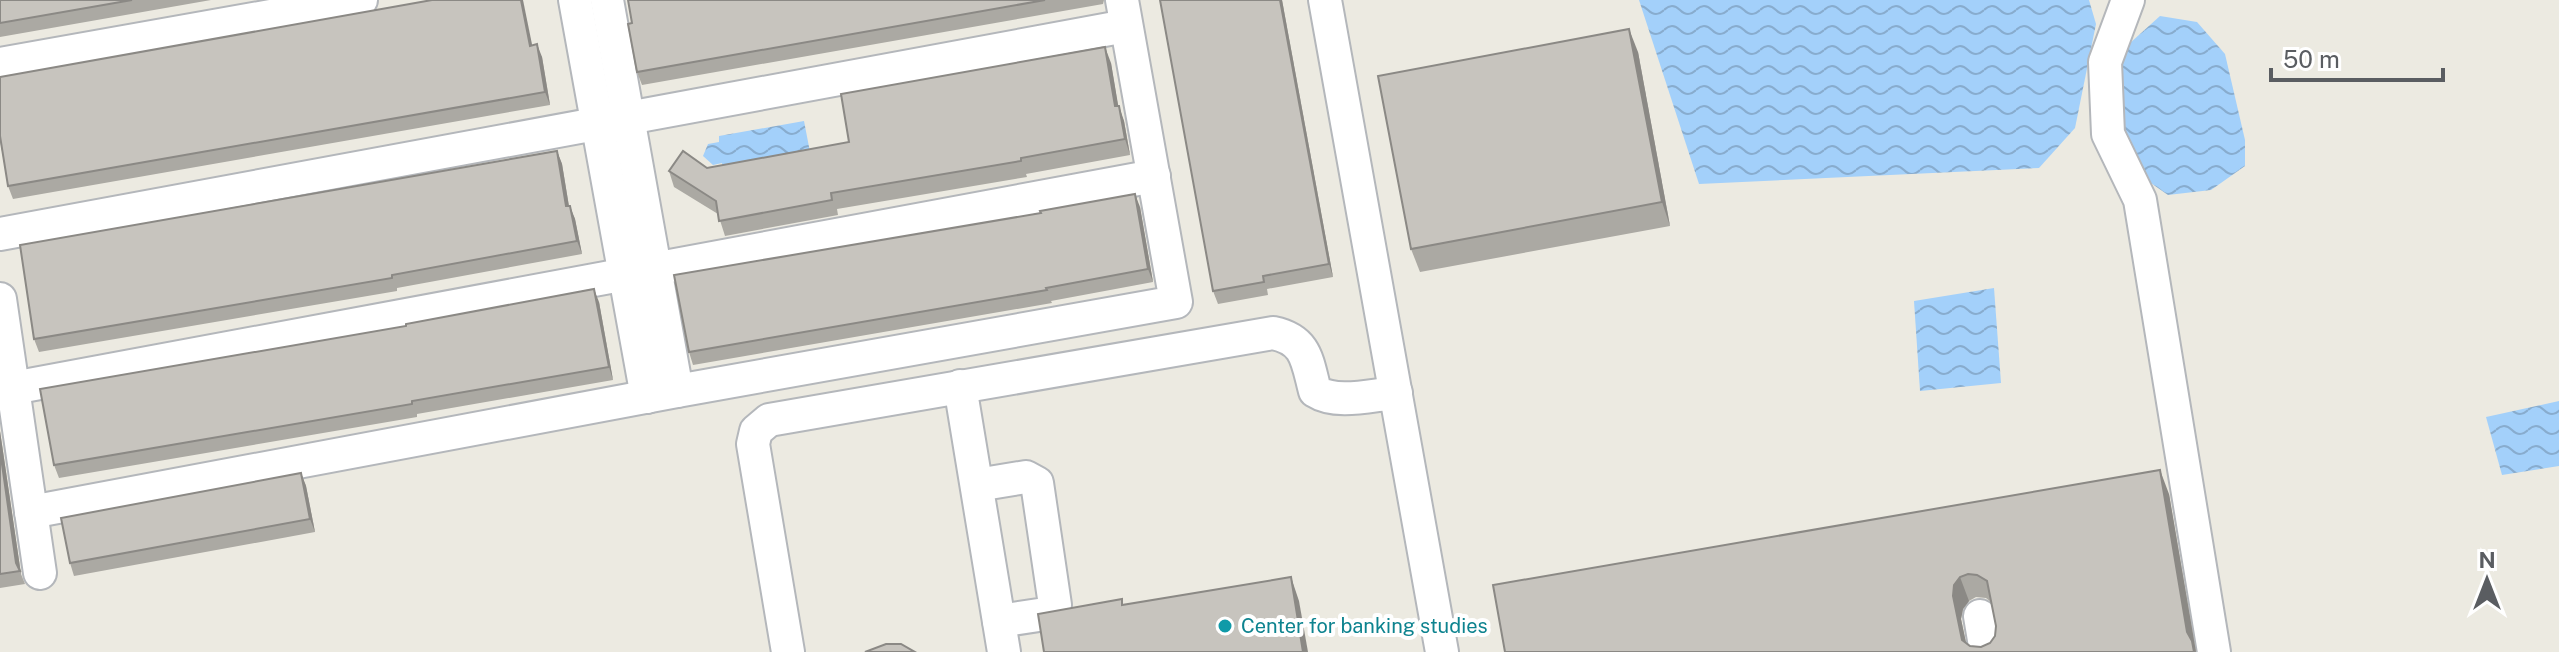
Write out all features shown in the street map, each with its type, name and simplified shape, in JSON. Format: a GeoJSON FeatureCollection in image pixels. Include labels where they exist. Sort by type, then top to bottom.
{"type":"FeatureCollection","features":[{"type":"Feature","properties":{"kind":"street"},"geometry":{"type":"LineString","coordinates":[[0,64],[361,0]]}},
{"type":"Feature","properties":{"kind":"street"},"geometry":{"type":"LineString","coordinates":[[575,0],[656,268],[662,394]]}},
{"type":"Feature","properties":{"kind":"street"},"geometry":{"type":"LineString","coordinates":[[607,0],[612,120],[624,273],[662,394]]}},
{"type":"Feature","properties":{"kind":"street"},"geometry":{"type":"LineString","coordinates":[[1325,0],[1442,652]]}},
{"type":"Feature","properties":{"kind":"street"},"geometry":{"type":"LineString","coordinates":[[2128,0],[2105,62],[2108,134],[2140,200],[2214,652]]}},
{"type":"Feature","properties":{"kind":"street"},"geometry":{"type":"LineString","coordinates":[[0,234],[612,120],[1124,13],[1176,302],[31,512]]}},
{"type":"Feature","properties":{"kind":"street"},"geometry":{"type":"LineString","coordinates":[[13,388],[1154,176]]}},
{"type":"Feature","properties":{"kind":"street"},"geometry":{"type":"LineString","coordinates":[[0,299],[40,573]]}},
{"type":"Feature","properties":{"kind":"street"},"geometry":{"type":"LineString","coordinates":[[788,652],[753,444],[756,431],[769,420],[1273,333],[1287,336],[1300,345],[1315,391],[1324,396],[1339,398],[1396,393]]}},
{"type":"Feature","properties":{"kind":"street"},"geometry":{"type":"LineString","coordinates":[[960,386],[1004,652]]}},
{"type":"Feature","properties":{"kind":"street"},"geometry":{"type":"LineString","coordinates":[[977,485],[1026,477],[1037,483],[1055,605],[1052,613],[999,621]]}},
{"type":"Feature","properties":{"kind":"street"},"geometry":{"type":"LineString","coordinates":[[1980,616],[1986,652]]}},
{"type":"Feature","properties":{"kind":"water"},"geometry":{"type":"Polygon","coordinates":[[[1639,0],[2089,0],[2096,24],[2075,128],[2039,168],[1699,184],[1639,0]]]}},
{"type":"Feature","properties":{"kind":"water"},"geometry":{"type":"Polygon","coordinates":[[[2160,16],[2197,22],[2225,54],[2245,140],[2245,166],[2211,190],[2168,195],[2138,174],[2118,120],[2120,52],[2160,16]]]}},
{"type":"Feature","properties":{"kind":"water"},"geometry":{"type":"Polygon","coordinates":[[[804,121],[810,152],[723,169],[722,163],[713,165],[703,156],[708,144],[719,142],[719,136],[804,121]]]}},
{"type":"Feature","properties":{"kind":"water"},"geometry":{"type":"Polygon","coordinates":[[[1994,288],[2001,383],[1920,391],[1914,301],[1994,288]]]}},
{"type":"Feature","properties":{"kind":"water"},"geometry":{"type":"Polygon","coordinates":[[[2559,401],[2559,466],[2502,475],[2486,417],[2559,401]]]}},
{"type":"Feature","properties":{"kind":"building"},"geometry":{"type":"Polygon","coordinates":[[[0,0],[132,0],[0,23],[0,0]]]}},
{"type":"Feature","properties":{"kind":"building"},"geometry":{"type":"Polygon","coordinates":[[[432,0],[521,0],[530,46],[537,44],[545,92],[8,186],[0,136],[0,77],[432,0]]]}},
{"type":"Feature","properties":{"kind":"building"},"geometry":{"type":"Polygon","coordinates":[[[628,0],[1045,0],[637,72],[628,24],[632,23],[628,0]]]}},
{"type":"Feature","properties":{"kind":"building"},"geometry":{"type":"Polygon","coordinates":[[[1160,0],[1280,0],[1329,264],[1263,276],[1264,282],[1213,291],[1160,0]]]}},
{"type":"Feature","properties":{"kind":"building"},"geometry":{"type":"Polygon","coordinates":[[[1629,29],[1662,202],[1411,249],[1378,76],[1629,29]]]}},
{"type":"Feature","properties":{"kind":"building"},"geometry":{"type":"Polygon","coordinates":[[[1105,47],[1115,106],[1119,106],[1125,139],[1021,158],[1021,161],[831,193],[832,200],[719,221],[716,201],[669,171],[683,151],[707,168],[849,142],[841,94],[1105,47]]]}},
{"type":"Feature","properties":{"kind":"building"},"geometry":{"type":"Polygon","coordinates":[[[557,151],[566,206],[570,206],[577,241],[392,275],[392,278],[34,339],[20,245],[557,151]]]}},
{"type":"Feature","properties":{"kind":"building"},"geometry":{"type":"Polygon","coordinates":[[[1135,194],[1148,269],[1047,290],[689,352],[674,275],[1041,213],[1135,194]]]}},
{"type":"Feature","properties":{"kind":"building"},"geometry":{"type":"Polygon","coordinates":[[[594,289],[609,367],[54,465],[40,389],[406,326],[594,289]]]}},
{"type":"Feature","properties":{"kind":"building"},"geometry":{"type":"Polygon","coordinates":[[[0,450],[16,563],[20,571],[0,574],[0,450]]]}},
{"type":"Feature","properties":{"kind":"building"},"geometry":{"type":"Polygon","coordinates":[[[2160,470],[2187,632],[2194,652],[1505,652],[1493,585],[2160,470]],[[1977,575],[1960,577],[1954,585],[1953,596],[1962,640],[1970,646],[1981,647],[1990,643],[1995,636],[1996,626],[1987,581],[1977,575]]]}},
{"type":"Feature","properties":{"kind":"building"},"geometry":{"type":"Polygon","coordinates":[[[301,473],[310,519],[70,563],[61,518],[301,473]]]}},
{"type":"Feature","properties":{"kind":"building"},"geometry":{"type":"Polygon","coordinates":[[[1291,577],[1303,652],[1044,652],[1038,614],[1122,599],[1122,605],[1291,577]]]}},
{"type":"Feature","properties":{"kind":"building"},"geometry":{"type":"Polygon","coordinates":[[[886,644],[901,644],[915,652],[865,652],[886,644]]]}},
{"type":"Feature","properties":{"kind":"place","name":"Center for banking studies"},"geometry":{"type":"Point","coordinates":[1225,626]}}]}
